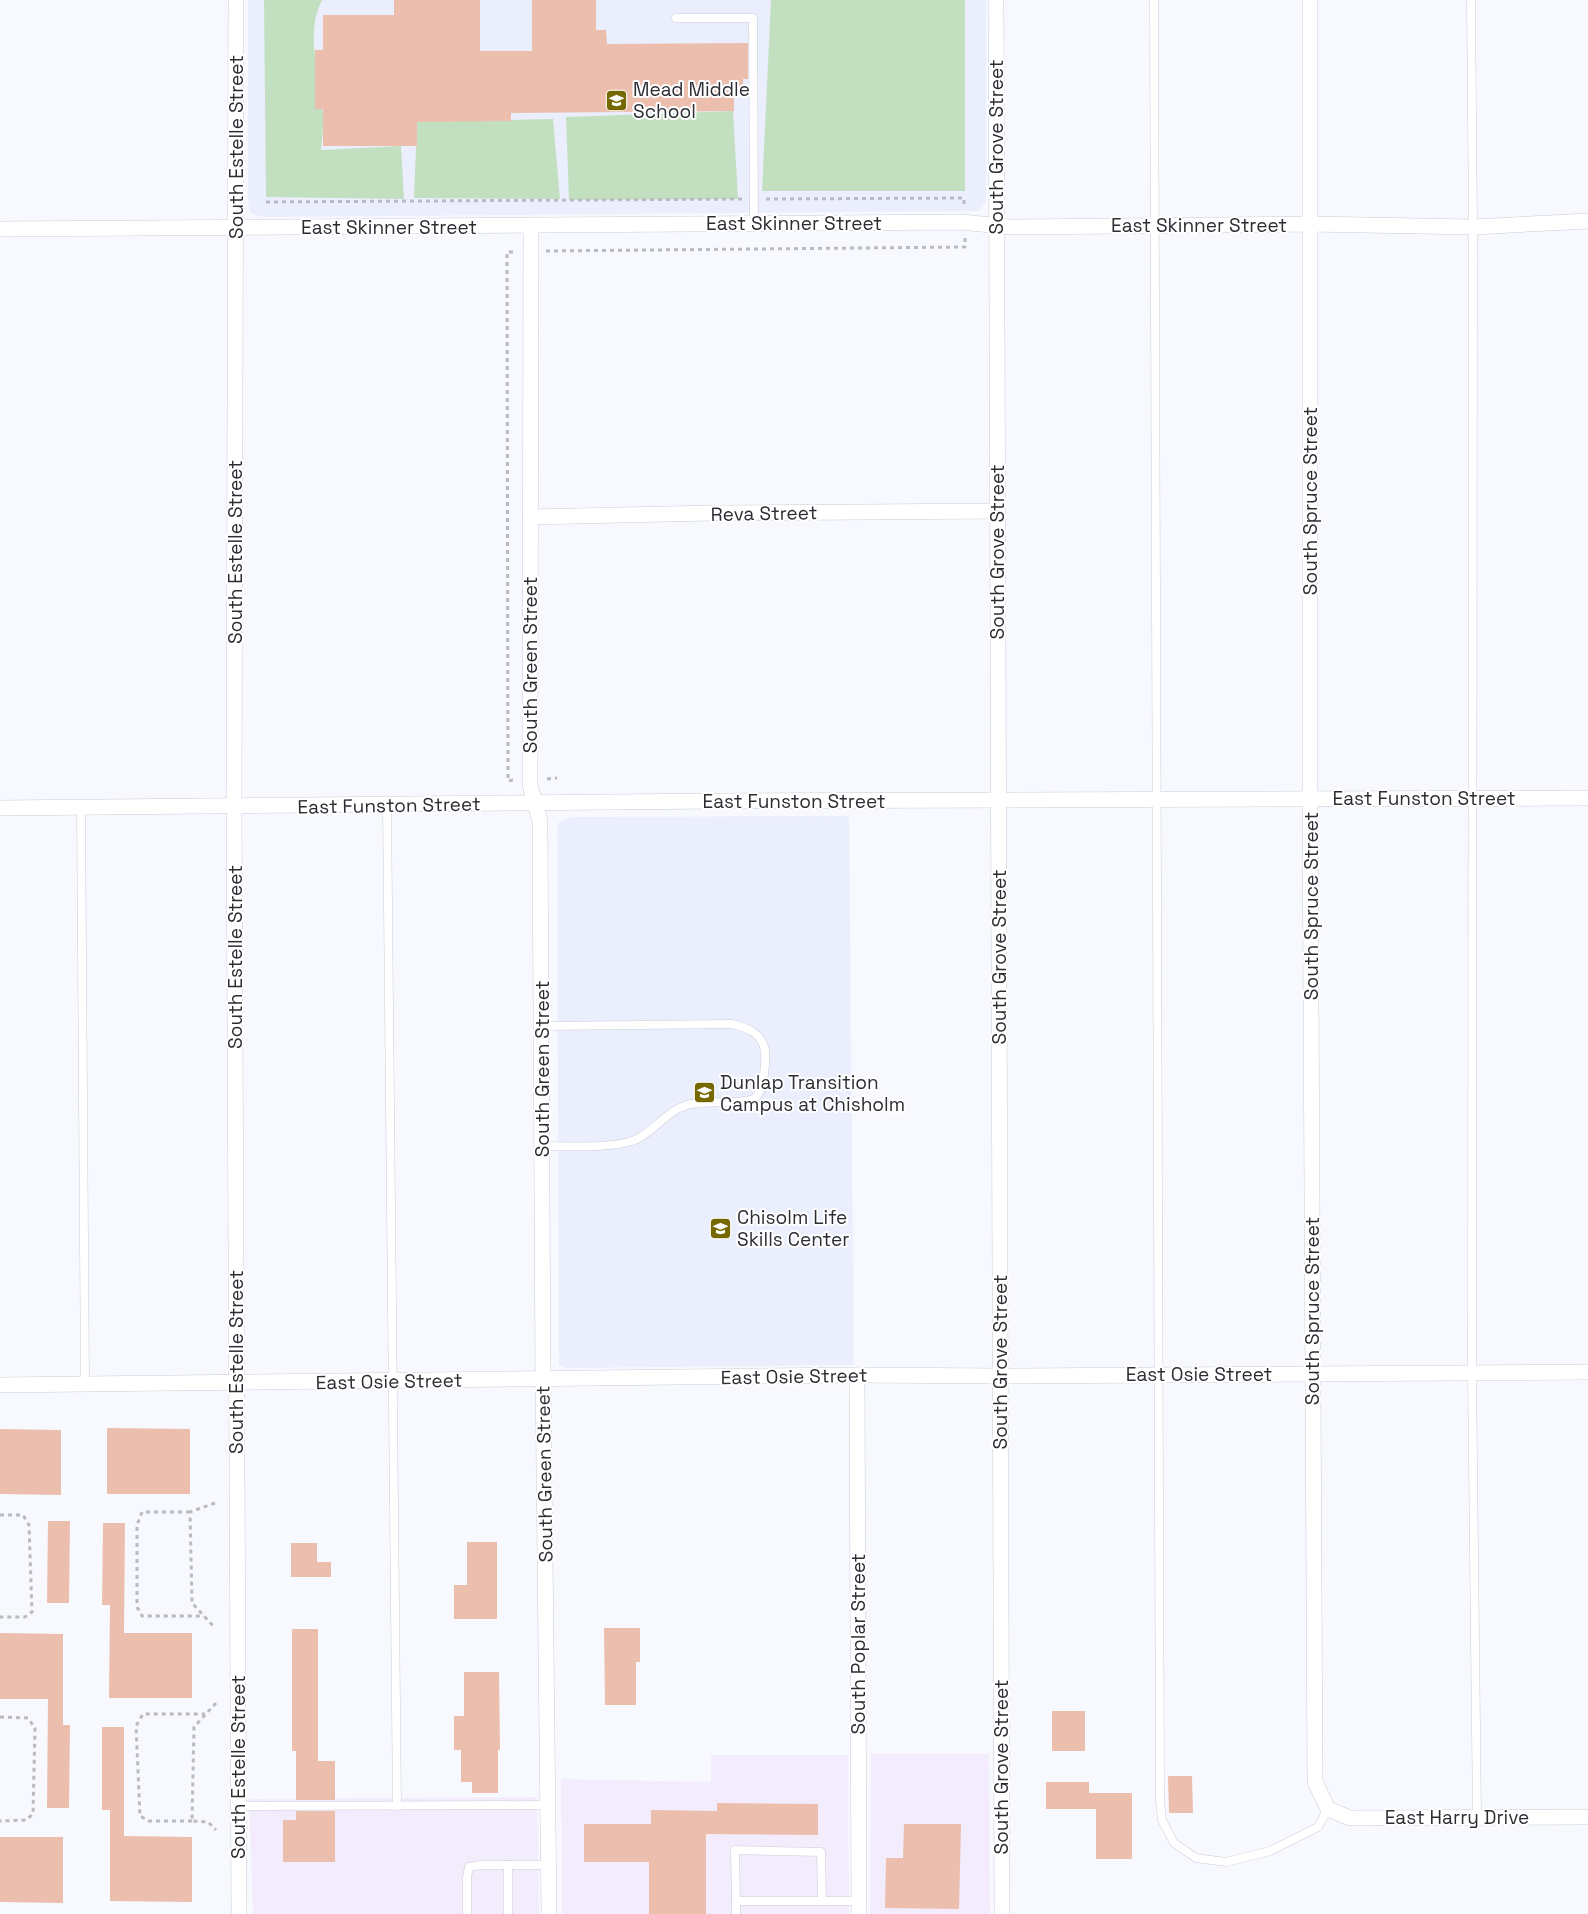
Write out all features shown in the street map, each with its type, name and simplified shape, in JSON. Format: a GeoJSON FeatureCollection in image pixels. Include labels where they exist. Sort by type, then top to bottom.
{"type":"FeatureCollection","features":[{"type":"Feature","properties":{"kind":"street","name":"South Estelle Street"},"geometry":{"type":"LineString","coordinates":[[236,0],[234,806],[239,1914]]}},
{"type":"Feature","properties":{"kind":"street","name":"South Grove Street"},"geometry":{"type":"LineString","coordinates":[[996,0],[1002,1914]]}},
{"type":"Feature","properties":{"kind":"street","name":"South Spruce Street"},"geometry":{"type":"LineString","coordinates":[[1310,0],[1310,799],[1315,1782],[1328,1809]]}},
{"type":"Feature","properties":{"kind":"street","name":"East Skinner Street"},"geometry":{"type":"LineString","coordinates":[[0,229],[754,223],[964,223],[1011,227],[1310,224],[1473,227],[1588,221]]}},
{"type":"Feature","properties":{"kind":"street","name":"South Green Street"},"geometry":{"type":"LineString","coordinates":[[531,226],[530,779],[540,821],[543,1380],[549,1914]]}},
{"type":"Feature","properties":{"kind":"street","name":"Reva Street"},"geometry":{"type":"LineString","coordinates":[[530,517],[713,513],[997,511]]}},
{"type":"Feature","properties":{"kind":"street","name":"East Funston Street"},"geometry":{"type":"LineString","coordinates":[[0,808],[998,800],[1588,798]]}},
{"type":"Feature","properties":{"kind":"street","name":"East Osie Street"},"geometry":{"type":"LineString","coordinates":[[0,1385],[543,1380],[857,1374],[1000,1376],[1588,1372]]}},
{"type":"Feature","properties":{"kind":"street","name":"South Poplar Street"},"geometry":{"type":"LineString","coordinates":[[857,1374],[859,1908]]}},
{"type":"Feature","properties":{"kind":"street","name":"East Harry Drive"},"geometry":{"type":"LineString","coordinates":[[1328,1809],[1350,1818],[1588,1817]]}},
{"type":"Feature","properties":{"kind":"lane"},"geometry":{"type":"LineString","coordinates":[[1154,0],[1160,1800],[1162,1820],[1174,1843],[1196,1858],[1226,1862],[1270,1851],[1318,1827],[1328,1809]]}},
{"type":"Feature","properties":{"kind":"lane"},"geometry":{"type":"LineString","coordinates":[[1470,0],[1473,227],[1472,1373],[1477,1817]]}},
{"type":"Feature","properties":{"kind":"lane"},"geometry":{"type":"LineString","coordinates":[[676,18],[753,18],[754,223]]}},
{"type":"Feature","properties":{"kind":"lane"},"geometry":{"type":"LineString","coordinates":[[387,805],[397,1806]]}},
{"type":"Feature","properties":{"kind":"lane"},"geometry":{"type":"LineString","coordinates":[[81,808],[85,1384]]}},
{"type":"Feature","properties":{"kind":"lane"},"geometry":{"type":"LineString","coordinates":[[542,1026],[732,1024],[747,1028],[756,1033],[762,1042],[765,1052],[762,1086],[757,1097],[749,1101],[709,1101],[687,1104],[670,1113],[636,1139],[622,1144],[542,1146]]}},
{"type":"Feature","properties":{"kind":"lane"},"geometry":{"type":"LineString","coordinates":[[238,1806],[548,1805]]}},
{"type":"Feature","properties":{"kind":"lane"},"geometry":{"type":"LineString","coordinates":[[736,1914],[735,1850],[821,1852],[822,1901]]}},
{"type":"Feature","properties":{"kind":"lane"},"geometry":{"type":"LineString","coordinates":[[468,1914],[467,1877],[470,1867],[481,1865],[548,1865]]}},
{"type":"Feature","properties":{"kind":"lane"},"geometry":{"type":"LineString","coordinates":[[508,1865],[508,1914]]}},
{"type":"Feature","properties":{"kind":"lane"},"geometry":{"type":"LineString","coordinates":[[736,1901],[822,1901],[859,1908]]}},
{"type":"Feature","properties":{"kind":"path"},"geometry":{"type":"LineString","coordinates":[[266,202],[964,198],[965,247],[507,252],[508,781],[557,778]]}},
{"type":"Feature","properties":{"kind":"path"},"geometry":{"type":"LineString","coordinates":[[204,1616],[142,1616],[137,1607],[137,1525],[142,1512],[190,1512],[215,1503]]}},
{"type":"Feature","properties":{"kind":"path"},"geometry":{"type":"LineString","coordinates":[[190,1512],[192,1603],[216,1628]]}},
{"type":"Feature","properties":{"kind":"path"},"geometry":{"type":"LineString","coordinates":[[0,1514],[23,1514],[30,1525],[32,1612],[25,1617],[0,1617]]}},
{"type":"Feature","properties":{"kind":"path"},"geometry":{"type":"LineString","coordinates":[[192,1821],[194,1727],[216,1703]]}},
{"type":"Feature","properties":{"kind":"path"},"geometry":{"type":"LineString","coordinates":[[205,1714],[143,1714],[136,1726],[140,1816],[148,1821],[208,1822],[216,1830]]}},
{"type":"Feature","properties":{"kind":"path"},"geometry":{"type":"LineString","coordinates":[[0,1717],[28,1718],[34,1728],[33,1814],[26,1820],[0,1820]]}},
{"type":"Feature","properties":{"kind":"shaded area","name":"Mead Middle School"},"geometry":{"type":"Polygon","coordinates":[[[248,0],[986,0],[986,202],[979,211],[264,217],[250,213],[248,201],[248,0]]]}},
{"type":"Feature","properties":{"kind":"shaded area","name":"Dunlap Transition Campus at Chisholm"},"geometry":{"type":"Polygon","coordinates":[[[849,816],[854,1365],[566,1368],[559,1365],[557,830],[559,822],[567,818],[577,817],[849,816]]]}},
{"type":"Feature","properties":{"kind":"shaded area"},"geometry":{"type":"Polygon","coordinates":[[[871,1754],[989,1754],[990,1914],[870,1914],[871,1754]]]}},
{"type":"Feature","properties":{"kind":"shaded area"},"geometry":{"type":"Polygon","coordinates":[[[711,1755],[848,1755],[849,1914],[562,1914],[561,1779],[711,1782],[711,1755]]]}},
{"type":"Feature","properties":{"kind":"shaded area"},"geometry":{"type":"Polygon","coordinates":[[[537,1797],[539,1914],[253,1914],[249,1799],[537,1797]]]}},
{"type":"Feature","properties":{"kind":"green space"},"geometry":{"type":"Polygon","coordinates":[[[264,0],[322,0],[314,27],[315,57],[323,115],[321,150],[401,146],[404,199],[266,197],[264,0]]]}},
{"type":"Feature","properties":{"kind":"green space"},"geometry":{"type":"Polygon","coordinates":[[[771,0],[965,0],[965,191],[762,191],[771,0]]]}},
{"type":"Feature","properties":{"kind":"green space"},"geometry":{"type":"Polygon","coordinates":[[[733,111],[738,199],[569,200],[566,117],[733,111]]]}},
{"type":"Feature","properties":{"kind":"green space"},"geometry":{"type":"Polygon","coordinates":[[[553,119],[560,199],[414,198],[417,122],[553,119]]]}},
{"type":"Feature","properties":{"kind":"building","name":"Mead Middle School"},"geometry":{"type":"Polygon","coordinates":[[[394,0],[480,0],[480,51],[532,51],[532,0],[596,0],[596,30],[606,30],[607,44],[748,43],[748,79],[743,79],[743,89],[734,89],[734,111],[511,113],[511,121],[417,122],[417,146],[323,146],[323,109],[315,109],[315,50],[323,50],[323,15],[394,15],[394,0]]]}},
{"type":"Feature","properties":{"kind":"building"},"geometry":{"type":"Polygon","coordinates":[[[107,1428],[190,1429],[190,1494],[107,1494],[107,1428]]]}},
{"type":"Feature","properties":{"kind":"building"},"geometry":{"type":"Polygon","coordinates":[[[0,1429],[61,1430],[61,1495],[0,1494],[0,1429]]]}},
{"type":"Feature","properties":{"kind":"building"},"geometry":{"type":"Polygon","coordinates":[[[48,1521],[70,1521],[69,1603],[47,1603],[48,1521]]]}},
{"type":"Feature","properties":{"kind":"building"},"geometry":{"type":"Polygon","coordinates":[[[103,1523],[125,1523],[124,1633],[192,1633],[192,1698],[109,1698],[110,1605],[102,1605],[103,1523]]]}},
{"type":"Feature","properties":{"kind":"building"},"geometry":{"type":"Polygon","coordinates":[[[467,1542],[497,1542],[497,1619],[454,1619],[454,1585],[467,1585],[467,1542]]]}},
{"type":"Feature","properties":{"kind":"building"},"geometry":{"type":"Polygon","coordinates":[[[291,1543],[317,1543],[317,1562],[331,1562],[331,1577],[291,1577],[291,1543]]]}},
{"type":"Feature","properties":{"kind":"building"},"geometry":{"type":"Polygon","coordinates":[[[604,1628],[640,1628],[640,1662],[636,1662],[636,1705],[605,1705],[604,1628]]]}},
{"type":"Feature","properties":{"kind":"building"},"geometry":{"type":"Polygon","coordinates":[[[292,1629],[318,1629],[318,1761],[335,1761],[335,1800],[296,1800],[296,1751],[292,1751],[292,1629]]]}},
{"type":"Feature","properties":{"kind":"building"},"geometry":{"type":"Polygon","coordinates":[[[0,1633],[63,1634],[63,1725],[70,1725],[69,1808],[47,1808],[48,1699],[0,1699],[0,1633]]]}},
{"type":"Feature","properties":{"kind":"building"},"geometry":{"type":"Polygon","coordinates":[[[464,1672],[499,1672],[500,1750],[498,1750],[498,1793],[472,1793],[472,1782],[461,1782],[461,1750],[454,1750],[454,1716],[464,1716],[464,1672]]]}},
{"type":"Feature","properties":{"kind":"building"},"geometry":{"type":"Polygon","coordinates":[[[1052,1711],[1085,1711],[1085,1751],[1052,1751],[1052,1711]]]}},
{"type":"Feature","properties":{"kind":"building"},"geometry":{"type":"Polygon","coordinates":[[[102,1727],[124,1727],[124,1836],[192,1837],[192,1902],[110,1901],[110,1810],[102,1810],[102,1727]]]}},
{"type":"Feature","properties":{"kind":"building"},"geometry":{"type":"Polygon","coordinates":[[[1168,1776],[1192,1776],[1193,1813],[1169,1813],[1168,1776]]]}},
{"type":"Feature","properties":{"kind":"building"},"geometry":{"type":"Polygon","coordinates":[[[1046,1782],[1089,1782],[1089,1793],[1132,1793],[1132,1859],[1096,1859],[1096,1809],[1046,1809],[1046,1782]]]}},
{"type":"Feature","properties":{"kind":"building"},"geometry":{"type":"Polygon","coordinates":[[[717,1803],[818,1804],[818,1835],[706,1834],[706,1914],[649,1914],[649,1862],[584,1862],[584,1824],[651,1824],[651,1810],[717,1811],[717,1803]]]}},
{"type":"Feature","properties":{"kind":"building"},"geometry":{"type":"Polygon","coordinates":[[[296,1811],[335,1811],[335,1862],[283,1862],[283,1820],[296,1820],[296,1811]]]}},
{"type":"Feature","properties":{"kind":"building"},"geometry":{"type":"Polygon","coordinates":[[[904,1824],[961,1824],[959,1909],[885,1908],[886,1858],[903,1858],[904,1824]]]}},
{"type":"Feature","properties":{"kind":"building"},"geometry":{"type":"Polygon","coordinates":[[[0,1837],[63,1837],[63,1903],[0,1902],[0,1837]]]}},
{"type":"Feature","properties":{"kind":"place","name":"Mead Middle School"},"geometry":{"type":"Point","coordinates":[617,100]}},
{"type":"Feature","properties":{"kind":"place","name":"Dunlap Transition Campus at Chisholm"},"geometry":{"type":"Point","coordinates":[704,1093]}},
{"type":"Feature","properties":{"kind":"place","name":"Chisolm Life Skills Center"},"geometry":{"type":"Point","coordinates":[721,1228]}}]}
